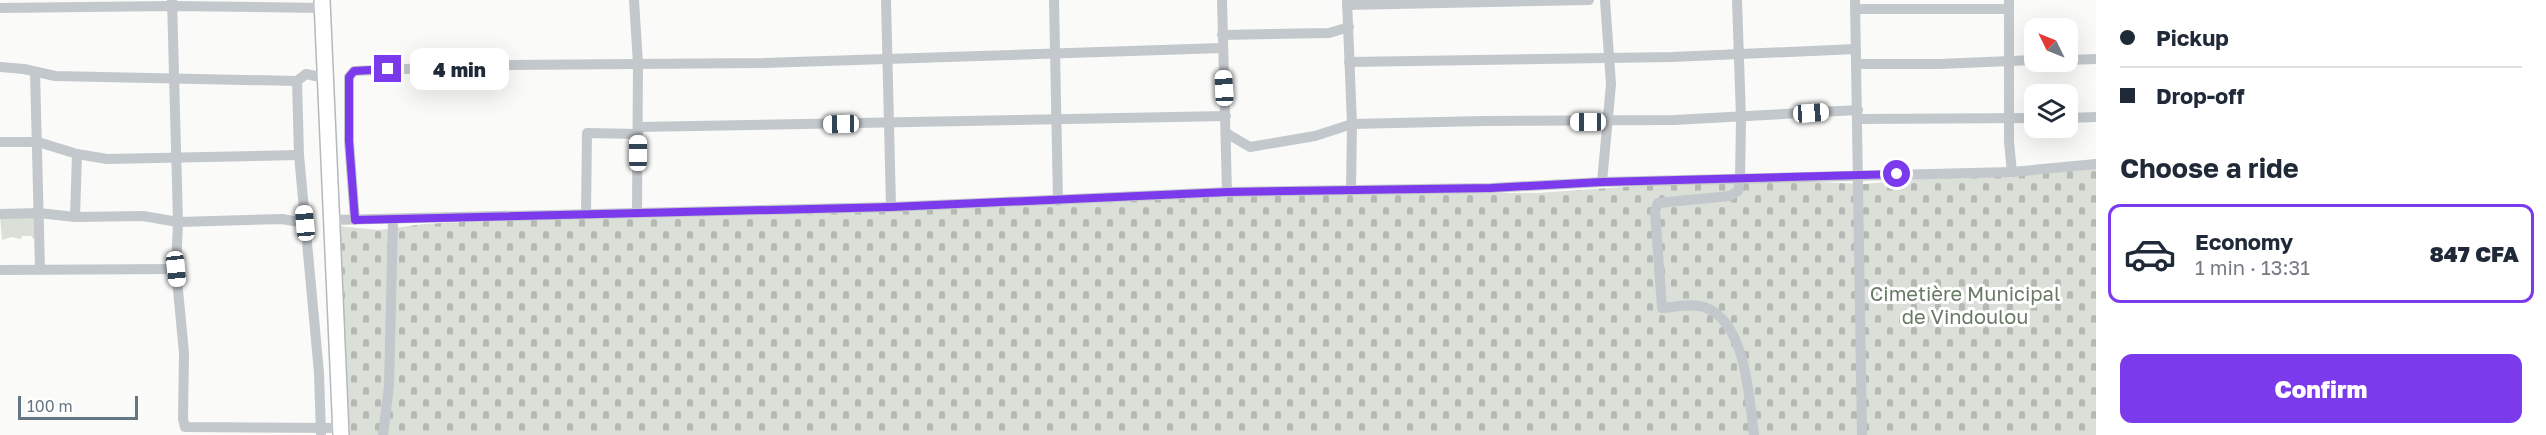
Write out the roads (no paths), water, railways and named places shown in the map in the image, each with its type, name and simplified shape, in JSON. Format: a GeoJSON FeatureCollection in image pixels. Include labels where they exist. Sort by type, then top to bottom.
{"type":"FeatureCollection","features":[{"type":"Feature","properties":{"kind":"highway"},"geometry":{"type":"LineString","coordinates":[[322,4],[341,432]]}},
{"type":"Feature","properties":{"kind":"street"},"geometry":{"type":"LineString","coordinates":[[634,0],[638,64],[637,211]]}},
{"type":"Feature","properties":{"kind":"street"},"geometry":{"type":"LineString","coordinates":[[886,0],[887,123],[891,207]]}},
{"type":"Feature","properties":{"kind":"street"},"geometry":{"type":"LineString","coordinates":[[1054,0],[1058,201]]}},
{"type":"Feature","properties":{"kind":"street"},"geometry":{"type":"LineString","coordinates":[[1222,0],[1227,192]]}},
{"type":"Feature","properties":{"kind":"street"},"geometry":{"type":"LineString","coordinates":[[1351,190],[1352,124],[1347,3],[1589,0]]}},
{"type":"Feature","properties":{"kind":"street"},"geometry":{"type":"LineString","coordinates":[[1602,182],[1611,56],[1605,0]]}},
{"type":"Feature","properties":{"kind":"street"},"geometry":{"type":"LineString","coordinates":[[1737,0],[1741,118],[1738,190],[1730,196],[1658,203],[1654,211],[1662,308],[1701,306],[1716,312],[1726,322],[1737,342],[1748,384],[1754,435]]}},
{"type":"Feature","properties":{"kind":"street"},"geometry":{"type":"LineString","coordinates":[[0,8],[171,3],[322,4]]}},
{"type":"Feature","properties":{"kind":"street"},"geometry":{"type":"LineString","coordinates":[[171,3],[177,157],[176,269],[184,353],[183,419],[185,427],[341,432]]}},
{"type":"Feature","properties":{"kind":"street"},"geometry":{"type":"LineString","coordinates":[[1862,435],[1855,4],[2009,4],[2009,118],[2012,172]]}},
{"type":"Feature","properties":{"kind":"street"},"geometry":{"type":"LineString","coordinates":[[1222,35],[1329,33],[1349,27]]}},
{"type":"Feature","properties":{"kind":"street"},"geometry":{"type":"LineString","coordinates":[[355,220],[349,141],[349,77],[354,71],[405,68],[452,69],[506,65],[763,63],[887,57],[1222,48]]}},
{"type":"Feature","properties":{"kind":"street"},"geometry":{"type":"LineString","coordinates":[[1349,62],[1856,50]]}},
{"type":"Feature","properties":{"kind":"street"},"geometry":{"type":"LineString","coordinates":[[2078,60],[2096,59]]}},
{"type":"Feature","properties":{"kind":"street"},"geometry":{"type":"LineString","coordinates":[[1856,64],[2024,60]]}},
{"type":"Feature","properties":{"kind":"street"},"geometry":{"type":"LineString","coordinates":[[0,68],[55,76],[121,79],[173,77],[297,81],[306,74],[325,78]]}},
{"type":"Feature","properties":{"kind":"street"},"geometry":{"type":"LineString","coordinates":[[35,72],[40,269]]}},
{"type":"Feature","properties":{"kind":"street"},"geometry":{"type":"LineString","coordinates":[[297,81],[299,155],[319,373],[321,432]]}},
{"type":"Feature","properties":{"kind":"street"},"geometry":{"type":"LineString","coordinates":[[1226,133],[1250,147],[1315,136],[1352,124],[1483,121],[1608,122],[1858,115],[2024,118]]}},
{"type":"Feature","properties":{"kind":"street"},"geometry":{"type":"LineString","coordinates":[[586,213],[587,133],[1056,118],[1226,116]]}},
{"type":"Feature","properties":{"kind":"street"},"geometry":{"type":"LineString","coordinates":[[2078,118],[2096,117]]}},
{"type":"Feature","properties":{"kind":"street"},"geometry":{"type":"LineString","coordinates":[[0,142],[38,142],[77,154],[107,159],[299,155]]}},
{"type":"Feature","properties":{"kind":"street"},"geometry":{"type":"LineString","coordinates":[[75,218],[77,154]]}},
{"type":"Feature","properties":{"kind":"street"},"geometry":{"type":"LineString","coordinates":[[331,220],[637,211],[891,207],[1227,192],[1491,188],[1602,182],[2012,172],[2096,164]]}},
{"type":"Feature","properties":{"kind":"street"},"geometry":{"type":"LineString","coordinates":[[0,214],[39,213],[75,218],[142,216],[178,222],[282,219],[305,223]]}},
{"type":"Feature","properties":{"kind":"street"},"geometry":{"type":"LineString","coordinates":[[383,435],[389,386],[393,219]]}},
{"type":"Feature","properties":{"kind":"street"},"geometry":{"type":"LineString","coordinates":[[0,270],[176,269]]}},
{"type":"Feature","properties":{"kind":"park label","name":"Cimetière Municipal de Vindoulou"},"geometry":{"type":"Point","coordinates":[1965,304]}}]}
